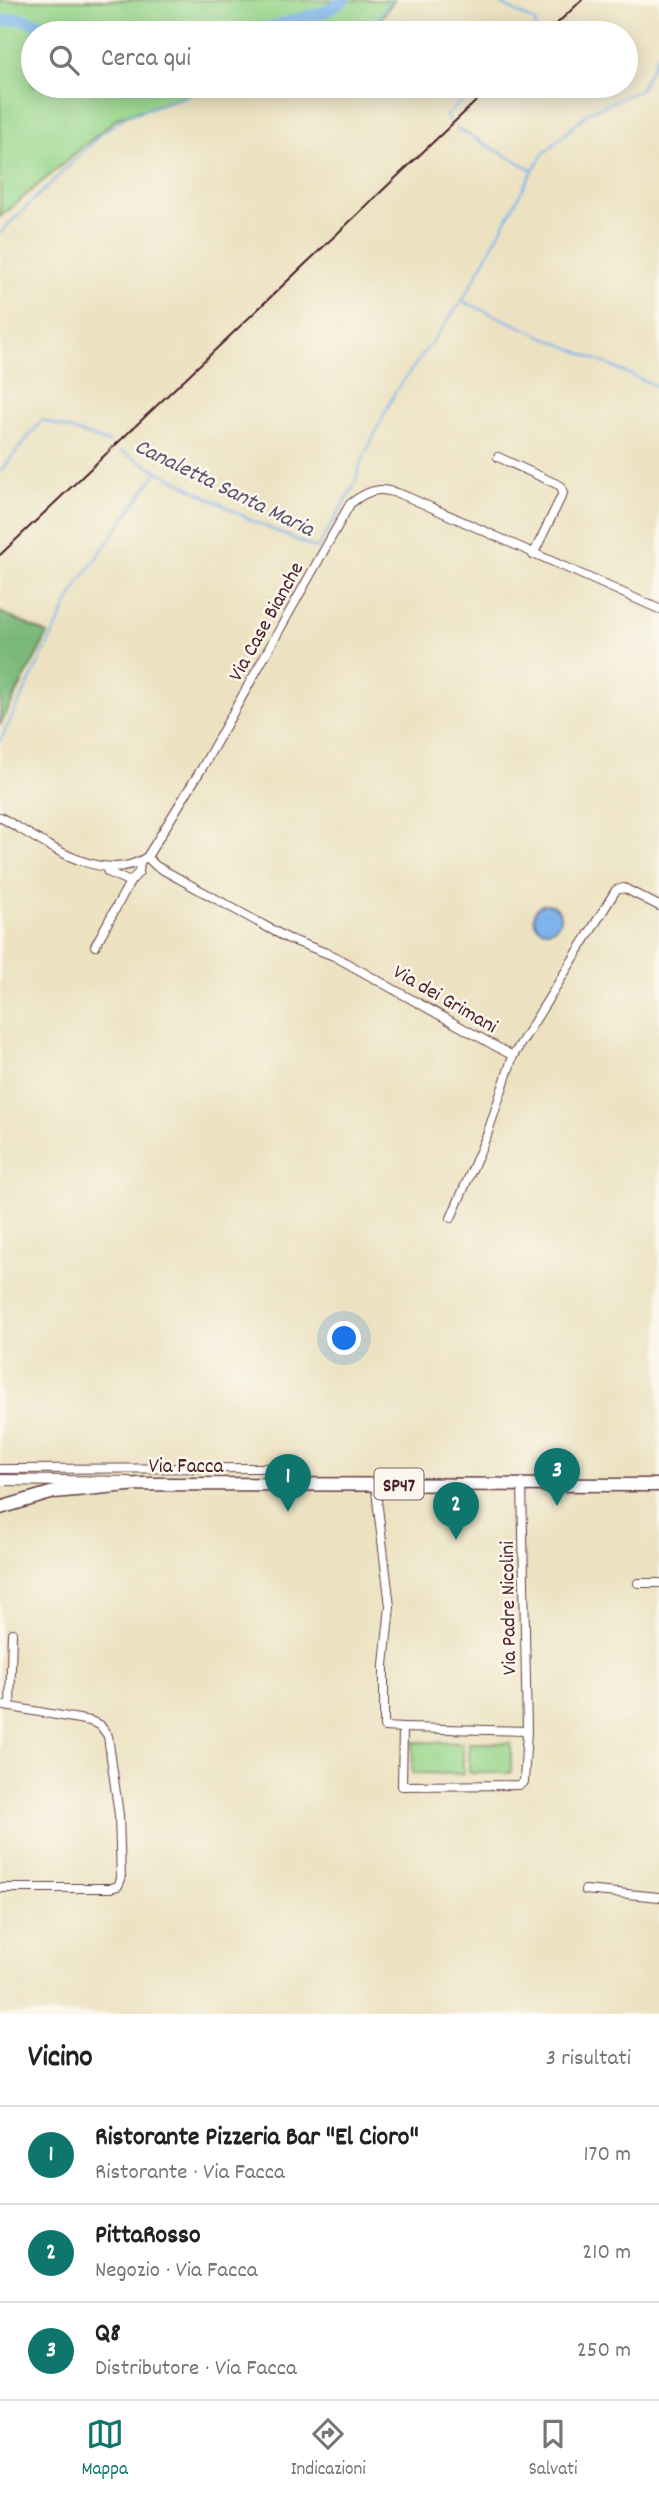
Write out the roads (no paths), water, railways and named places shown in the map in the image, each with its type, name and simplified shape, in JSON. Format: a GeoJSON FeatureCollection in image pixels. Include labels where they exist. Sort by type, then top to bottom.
{"type":"FeatureCollection","features":[{"type":"Feature","properties":{"kind":"main road","name":"Via Facca"},"geometry":{"type":"LineString","coordinates":[[0,1508],[54,1492],[139,1484],[659,1485]]}},
{"type":"Feature","properties":{"kind":"street"},"geometry":{"type":"LineString","coordinates":[[498,457],[561,486],[563,493],[533,555]]}},
{"type":"Feature","properties":{"kind":"street","name":"Via Case Bianche"},"geometry":{"type":"LineString","coordinates":[[95,946],[143,860],[202,768],[350,504],[367,491],[385,488],[659,609]]}},
{"type":"Feature","properties":{"kind":"street"},"geometry":{"type":"LineString","coordinates":[[0,817],[55,847],[106,868],[108,872],[130,882]]}},
{"type":"Feature","properties":{"kind":"street"},"geometry":{"type":"LineString","coordinates":[[106,868],[143,860]]}},
{"type":"Feature","properties":{"kind":"street","name":"Via dei Grimani"},"geometry":{"type":"LineString","coordinates":[[143,860],[287,938],[334,956],[513,1056],[615,890],[624,888],[659,906]]}},
{"type":"Feature","properties":{"kind":"street"},"geometry":{"type":"LineString","coordinates":[[451,1218],[487,1135],[513,1056]]}},
{"type":"Feature","properties":{"kind":"street"},"geometry":{"type":"LineString","coordinates":[[0,1469],[275,1468]]}},
{"type":"Feature","properties":{"kind":"street"},"geometry":{"type":"LineString","coordinates":[[0,1480],[120,1480],[139,1484]]}},
{"type":"Feature","properties":{"kind":"street"},"geometry":{"type":"LineString","coordinates":[[375,1483],[390,1606],[384,1665],[384,1727],[527,1731]]}},
{"type":"Feature","properties":{"kind":"street","name":"Via Padre Nicolini"},"geometry":{"type":"LineString","coordinates":[[403,1728],[402,1786],[519,1785],[526,1778],[522,1484]]}},
{"type":"Feature","properties":{"kind":"street"},"geometry":{"type":"LineString","coordinates":[[638,1583],[659,1583]]}},
{"type":"Feature","properties":{"kind":"street"},"geometry":{"type":"LineString","coordinates":[[10,1707],[12,1633]]}},
{"type":"Feature","properties":{"kind":"street"},"geometry":{"type":"LineString","coordinates":[[0,1705],[90,1721],[100,1726],[108,1736],[119,1815],[121,1879],[118,1886],[111,1888],[0,1888]]}},
{"type":"Feature","properties":{"kind":"street"},"geometry":{"type":"LineString","coordinates":[[585,1890],[659,1897]]}},
{"type":"Feature","properties":{"kind":"water"},"geometry":{"type":"Polygon","coordinates":[[[547,904],[556,908],[560,917],[556,926],[547,930],[538,926],[534,917],[538,908],[547,904]]]}},
{"type":"Feature","properties":{"kind":"waterway"},"geometry":{"type":"LineString","coordinates":[[292,21],[324,12],[344,0]]}},
{"type":"Feature","properties":{"kind":"waterway"},"geometry":{"type":"LineString","coordinates":[[378,21],[389,0]]}},
{"type":"Feature","properties":{"kind":"waterway"},"geometry":{"type":"LineString","coordinates":[[494,0],[533,21]]}},
{"type":"Feature","properties":{"kind":"waterway"},"geometry":{"type":"LineString","coordinates":[[0,21],[29,21]]}},
{"type":"Feature","properties":{"kind":"waterway"},"geometry":{"type":"LineString","coordinates":[[638,91],[659,53]]}},
{"type":"Feature","properties":{"kind":"waterway"},"geometry":{"type":"LineString","coordinates":[[0,233],[100,135],[126,116],[180,98]]}},
{"type":"Feature","properties":{"kind":"waterway"},"geometry":{"type":"LineString","coordinates":[[450,122],[446,116],[465,98]]}},
{"type":"Feature","properties":{"kind":"waterway"},"geometry":{"type":"LineString","coordinates":[[456,128],[533,170],[543,154],[589,112],[621,98]]}},
{"type":"Feature","properties":{"kind":"waterway"},"geometry":{"type":"LineString","coordinates":[[463,300],[533,170]]}},
{"type":"Feature","properties":{"kind":"waterway","name":"Canaletta Santa Maria"},"geometry":{"type":"LineString","coordinates":[[120,451],[255,522],[317,549],[354,486],[360,465],[395,392],[462,301],[659,387]]}},
{"type":"Feature","properties":{"kind":"waterway","name":"Canaletta Santa Maria"},"geometry":{"type":"LineString","coordinates":[[0,472],[42,420],[110,443]]}},
{"type":"Feature","properties":{"kind":"waterway"},"geometry":{"type":"LineString","coordinates":[[0,741],[78,584],[158,471]]}},
{"type":"Feature","properties":{"kind":"railway"},"geometry":{"type":"LineString","coordinates":[[560,21],[582,0]]}},
{"type":"Feature","properties":{"kind":"railway"},"geometry":{"type":"LineString","coordinates":[[0,555],[479,98]]}},
{"type":"Feature","properties":{"kind":"place","name":"Q8"},"geometry":{"type":"Point","coordinates":[557,1506]}},
{"type":"Feature","properties":{"kind":"place","name":"Ristorante Pizzeria Bar \"El Cioro\""},"geometry":{"type":"Point","coordinates":[288,1512]}},
{"type":"Feature","properties":{"kind":"place","name":"PittaRosso"},"geometry":{"type":"Point","coordinates":[456,1540]}}]}
